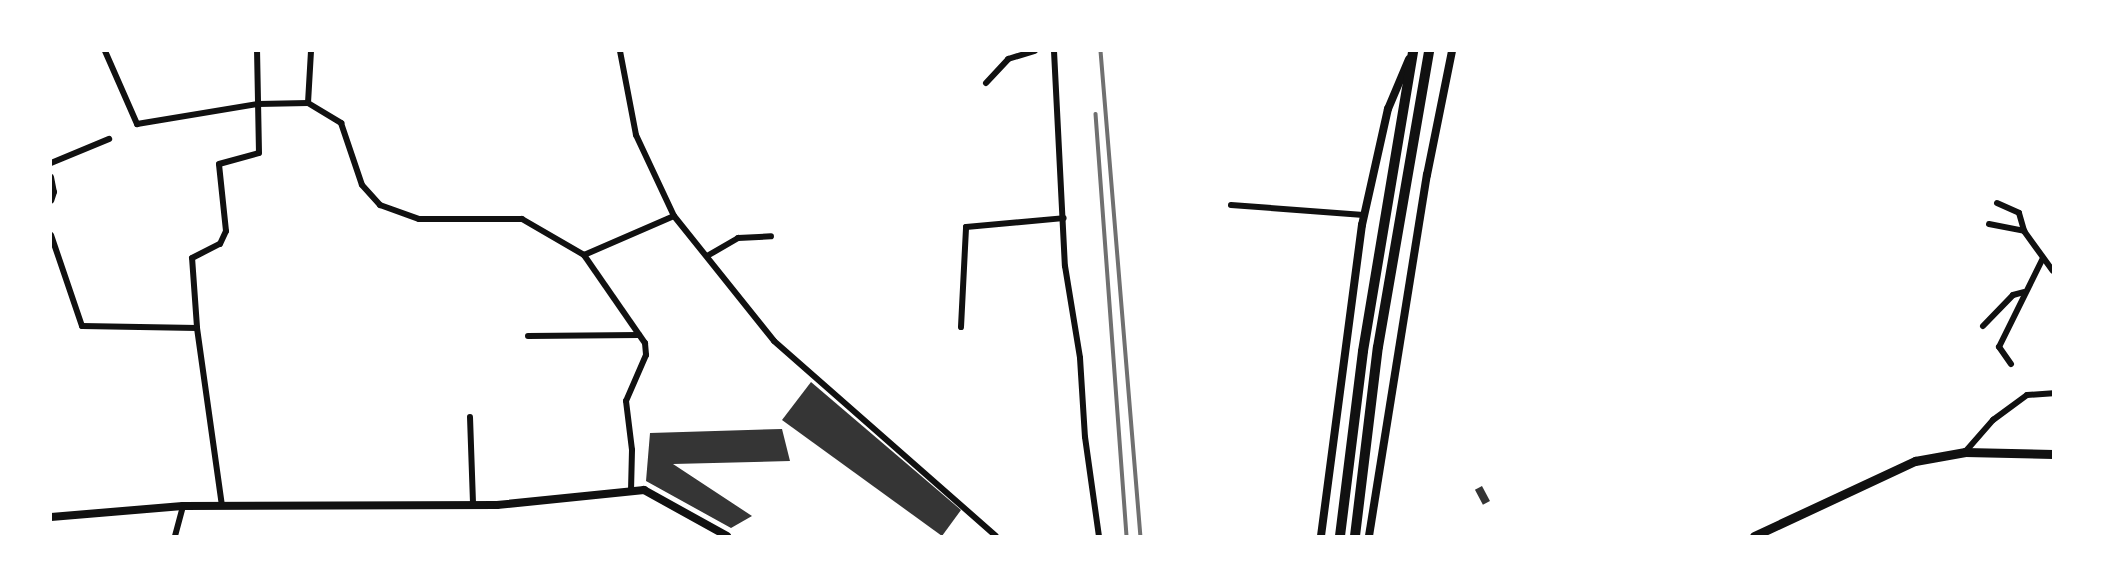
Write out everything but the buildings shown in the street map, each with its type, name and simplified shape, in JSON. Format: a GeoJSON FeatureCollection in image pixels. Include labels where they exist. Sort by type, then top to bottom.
{"type":"FeatureCollection","features":[{"type":"Feature","properties":{"kind":"highway"},"geometry":{"type":"LineString","coordinates":[[1355,536],[1378,346],[1429,51]]}},
{"type":"Feature","properties":{"kind":"highway"},"geometry":{"type":"LineString","coordinates":[[1340,536],[1363,351],[1413,52]]}},
{"type":"Feature","properties":{"kind":"main road"},"geometry":{"type":"LineString","coordinates":[[1754,536],[1907,464],[1965,452],[2053,453]]}},
{"type":"Feature","properties":{"kind":"street"},"geometry":{"type":"LineString","coordinates":[[105,51],[137,124],[258,104],[308,103],[341,123],[362,185],[380,205],[419,219],[522,219],[584,255],[639,335],[646,355],[626,401],[632,450],[631,491]]}},
{"type":"Feature","properties":{"kind":"street"},"geometry":{"type":"LineString","coordinates":[[222,505],[197,328],[192,258],[224,239],[227,216],[219,164],[259,153],[257,51]]}},
{"type":"Feature","properties":{"kind":"street"},"geometry":{"type":"LineString","coordinates":[[308,103],[312,51]]}},
{"type":"Feature","properties":{"kind":"street"},"geometry":{"type":"LineString","coordinates":[[620,51],[636,135],[674,216],[774,341],[996,536]]}},
{"type":"Feature","properties":{"kind":"street"},"geometry":{"type":"LineString","coordinates":[[986,83],[1008,59],[1035,51]]}},
{"type":"Feature","properties":{"kind":"street"},"geometry":{"type":"LineString","coordinates":[[1054,51],[1065,266],[1080,358],[1085,437],[1099,536]]}},
{"type":"Feature","properties":{"kind":"street"},"geometry":{"type":"LineString","coordinates":[[1369,536],[1427,175],[1452,51]]}},
{"type":"Feature","properties":{"kind":"street"},"geometry":{"type":"LineString","coordinates":[[1321,536],[1364,215],[1388,109],[1413,52]]}},
{"type":"Feature","properties":{"kind":"street"},"geometry":{"type":"LineString","coordinates":[[51,163],[109,139]]}},
{"type":"Feature","properties":{"kind":"street"},"geometry":{"type":"LineString","coordinates":[[51,177],[54,192],[51,201]]}},
{"type":"Feature","properties":{"kind":"street"},"geometry":{"type":"LineString","coordinates":[[1997,203],[2019,213],[2024,231],[2053,271]]}},
{"type":"Feature","properties":{"kind":"street"},"geometry":{"type":"LineString","coordinates":[[1231,205],[1364,215]]}},
{"type":"Feature","properties":{"kind":"street"},"geometry":{"type":"LineString","coordinates":[[584,255],[674,216]]}},
{"type":"Feature","properties":{"kind":"street"},"geometry":{"type":"LineString","coordinates":[[961,327],[966,227],[1064,218]]}},
{"type":"Feature","properties":{"kind":"street"},"geometry":{"type":"LineString","coordinates":[[1989,224],[2024,231]]}},
{"type":"Feature","properties":{"kind":"street"},"geometry":{"type":"LineString","coordinates":[[51,234],[82,326],[197,328]]}},
{"type":"Feature","properties":{"kind":"street"},"geometry":{"type":"LineString","coordinates":[[707,256],[738,239],[771,236]]}},
{"type":"Feature","properties":{"kind":"street"},"geometry":{"type":"LineString","coordinates":[[2011,364],[1998,347],[2043,258]]}},
{"type":"Feature","properties":{"kind":"street"},"geometry":{"type":"LineString","coordinates":[[1983,326],[2012,295],[2024,292]]}},
{"type":"Feature","properties":{"kind":"street"},"geometry":{"type":"LineString","coordinates":[[528,336],[639,335]]}},
{"type":"Feature","properties":{"kind":"street"},"geometry":{"type":"LineString","coordinates":[[1965,452],[1993,420],[2027,395],[2053,393]]}},
{"type":"Feature","properties":{"kind":"street"},"geometry":{"type":"LineString","coordinates":[[470,417],[473,504]]}},
{"type":"Feature","properties":{"kind":"street"},"geometry":{"type":"LineString","coordinates":[[51,517],[183,506],[473,504],[644,490],[727,536]]}},
{"type":"Feature","properties":{"kind":"street"},"geometry":{"type":"LineString","coordinates":[[175,536],[183,506]]}},
{"type":"Feature","properties":{"kind":"railway"},"geometry":{"type":"LineString","coordinates":[[1101,51],[1141,536]]}},
{"type":"Feature","properties":{"kind":"railway"},"geometry":{"type":"LineString","coordinates":[[1096,114],[1127,536]]}}]}
